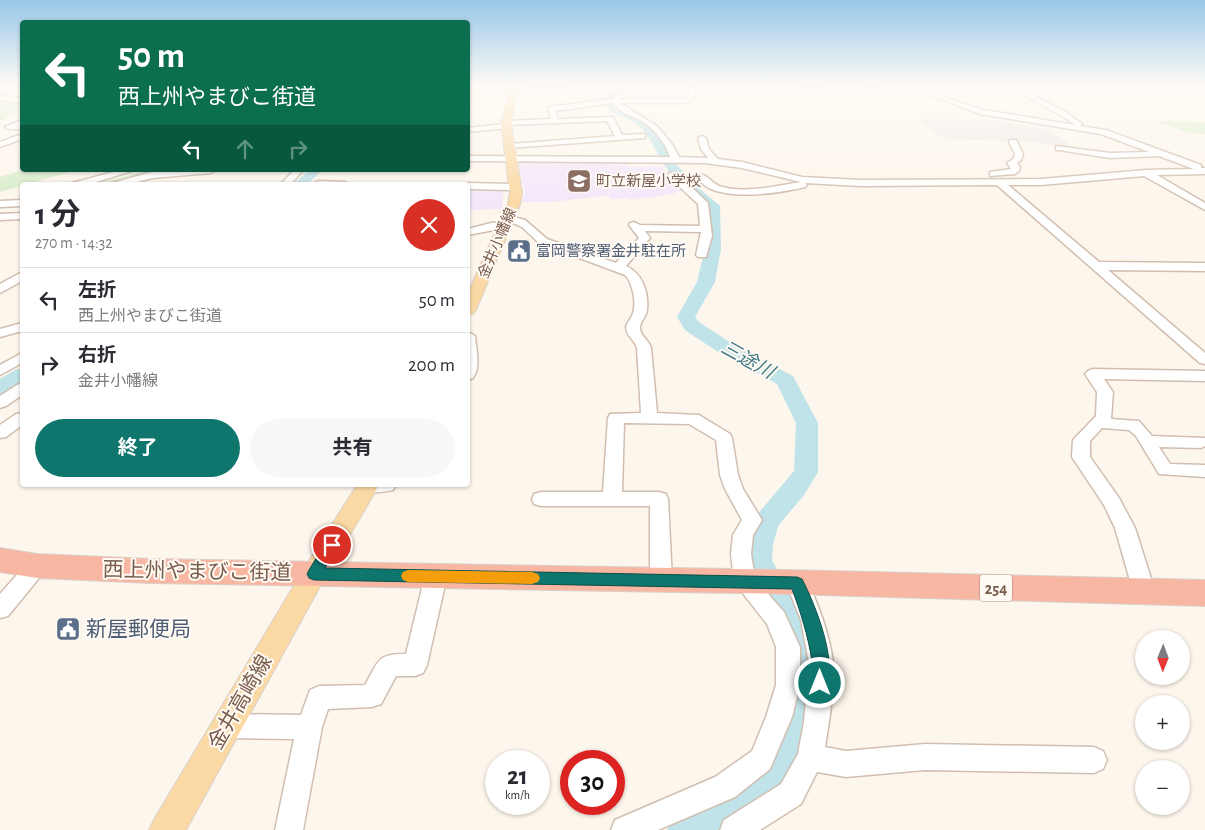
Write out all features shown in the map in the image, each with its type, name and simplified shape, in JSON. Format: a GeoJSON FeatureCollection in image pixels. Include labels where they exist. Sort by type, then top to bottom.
{"type":"FeatureCollection","features":[{"type":"Feature","properties":{"kind":"highway","name":"西上州やまびこ街道"},"geometry":{"type":"LineString","coordinates":[[0,560],[37,566],[151,571],[750,582],[1205,593]]}},
{"type":"Feature","properties":{"kind":"main road","name":"金井小幡線"},"geometry":{"type":"LineString","coordinates":[[470,305],[514,204],[515,188],[506,125]]}},
{"type":"Feature","properties":{"kind":"main road"},"geometry":{"type":"LineString","coordinates":[[314,574],[373,487]]}},
{"type":"Feature","properties":{"kind":"main road","name":"金井高崎線"},"geometry":{"type":"LineString","coordinates":[[167,830],[314,574]]}},
{"type":"Feature","properties":{"kind":"street"},"geometry":{"type":"LineString","coordinates":[[470,130],[522,124]]}},
{"type":"Feature","properties":{"kind":"street"},"geometry":{"type":"LineString","coordinates":[[612,124],[620,138]]}},
{"type":"Feature","properties":{"kind":"street"},"geometry":{"type":"LineString","coordinates":[[650,124],[655,128],[676,161]]}},
{"type":"Feature","properties":{"kind":"street"},"geometry":{"type":"LineString","coordinates":[[1063,124],[1120,137],[1205,170]]}},
{"type":"Feature","properties":{"kind":"street"},"geometry":{"type":"LineString","coordinates":[[1077,124],[1081,127]]}},
{"type":"Feature","properties":{"kind":"street"},"geometry":{"type":"LineString","coordinates":[[1071,125],[1148,155]]}},
{"type":"Feature","properties":{"kind":"street"},"geometry":{"type":"LineString","coordinates":[[620,138],[642,136]]}},
{"type":"Feature","properties":{"kind":"street"},"geometry":{"type":"LineString","coordinates":[[0,145],[20,137]]}},
{"type":"Feature","properties":{"kind":"street"},"geometry":{"type":"LineString","coordinates":[[615,150],[620,138]]}},
{"type":"Feature","properties":{"kind":"street"},"geometry":{"type":"LineString","coordinates":[[702,138],[705,148],[715,161]]}},
{"type":"Feature","properties":{"kind":"street"},"geometry":{"type":"LineString","coordinates":[[913,182],[913,180],[918,178],[952,178],[1010,173],[1016,167],[1011,163],[1012,161],[1019,158],[1013,142]]}},
{"type":"Feature","properties":{"kind":"street"},"geometry":{"type":"LineString","coordinates":[[510,146],[615,150],[659,161],[715,161],[742,165],[802,180],[860,183],[1040,182],[1146,172],[1205,170]]}},
{"type":"Feature","properties":{"kind":"street"},"geometry":{"type":"LineString","coordinates":[[1059,148],[1091,155],[1164,155]]}},
{"type":"Feature","properties":{"kind":"street"},"geometry":{"type":"LineString","coordinates":[[470,159],[512,159],[615,150]]}},
{"type":"Feature","properties":{"kind":"street"},"geometry":{"type":"LineString","coordinates":[[659,161],[703,203],[707,236],[702,255]]}},
{"type":"Feature","properties":{"kind":"street"},"geometry":{"type":"LineString","coordinates":[[87,182],[127,172]]}},
{"type":"Feature","properties":{"kind":"street"},"geometry":{"type":"LineString","coordinates":[[127,182],[152,176],[191,172]]}},
{"type":"Feature","properties":{"kind":"street"},"geometry":{"type":"LineString","coordinates":[[288,182],[297,172]]}},
{"type":"Feature","properties":{"kind":"street"},"geometry":{"type":"LineString","coordinates":[[320,182],[333,172]]}},
{"type":"Feature","properties":{"kind":"street"},"geometry":{"type":"LineString","coordinates":[[1146,172],[1205,207]]}},
{"type":"Feature","properties":{"kind":"street"},"geometry":{"type":"LineString","coordinates":[[678,179],[703,178],[704,182],[709,186],[736,192],[818,184],[896,184]]}},
{"type":"Feature","properties":{"kind":"street"},"geometry":{"type":"LineString","coordinates":[[999,182],[1205,360]]}},
{"type":"Feature","properties":{"kind":"street"},"geometry":{"type":"LineString","coordinates":[[470,186],[515,188]]}},
{"type":"Feature","properties":{"kind":"street"},"geometry":{"type":"LineString","coordinates":[[0,204],[20,203]]}},
{"type":"Feature","properties":{"kind":"street"},"geometry":{"type":"LineString","coordinates":[[2,218],[20,216]]}},
{"type":"Feature","properties":{"kind":"street"},"geometry":{"type":"LineString","coordinates":[[470,231],[521,220],[531,228],[537,238],[543,241],[629,272],[638,286],[641,311],[632,325],[634,333],[643,343],[644,348],[649,418]]}},
{"type":"Feature","properties":{"kind":"street"},"geometry":{"type":"LineString","coordinates":[[636,227],[706,229]]}},
{"type":"Feature","properties":{"kind":"street"},"geometry":{"type":"LineString","coordinates":[[618,268],[645,238],[636,227]]}},
{"type":"Feature","properties":{"kind":"street"},"geometry":{"type":"LineString","coordinates":[[1095,266],[1205,267]]}},
{"type":"Feature","properties":{"kind":"street"},"geometry":{"type":"LineString","coordinates":[[0,276],[20,276]]}},
{"type":"Feature","properties":{"kind":"street"},"geometry":{"type":"LineString","coordinates":[[0,290],[20,277]]}},
{"type":"Feature","properties":{"kind":"street"},"geometry":{"type":"LineString","coordinates":[[0,333],[20,328]]}},
{"type":"Feature","properties":{"kind":"street"},"geometry":{"type":"LineString","coordinates":[[0,371],[20,358]]}},
{"type":"Feature","properties":{"kind":"street"},"geometry":{"type":"LineString","coordinates":[[1144,591],[1124,528],[1112,503],[1081,456],[1081,440],[1104,417],[1105,392],[1093,374],[1205,376]]}},
{"type":"Feature","properties":{"kind":"street"},"geometry":{"type":"LineString","coordinates":[[0,403],[20,389]]}},
{"type":"Feature","properties":{"kind":"street"},"geometry":{"type":"LineString","coordinates":[[612,499],[616,418],[693,419],[724,438],[729,475],[734,490],[752,520],[743,535],[741,554],[750,582],[776,619],[788,647],[788,685],[779,717],[761,760],[726,787],[625,830]]}},
{"type":"Feature","properties":{"kind":"street"},"geometry":{"type":"LineString","coordinates":[[0,433],[20,419]]}},
{"type":"Feature","properties":{"kind":"street"},"geometry":{"type":"LineString","coordinates":[[1100,423],[1133,425],[1142,433],[1165,470],[1205,471]]}},
{"type":"Feature","properties":{"kind":"street"},"geometry":{"type":"LineString","coordinates":[[1147,441],[1201,442]]}},
{"type":"Feature","properties":{"kind":"street"},"geometry":{"type":"LineString","coordinates":[[542,499],[659,499],[661,581]]}},
{"type":"Feature","properties":{"kind":"street"},"geometry":{"type":"LineString","coordinates":[[0,609],[37,566]]}},
{"type":"Feature","properties":{"kind":"street"},"geometry":{"type":"LineString","coordinates":[[289,830],[309,727],[319,698],[372,696],[389,665],[415,665],[436,576]]}},
{"type":"Feature","properties":{"kind":"street"},"geometry":{"type":"LineString","coordinates":[[734,830],[791,794],[810,758],[817,722],[821,663],[812,620],[792,583]]}},
{"type":"Feature","properties":{"kind":"street"},"geometry":{"type":"LineString","coordinates":[[226,726],[309,727]]}},
{"type":"Feature","properties":{"kind":"street"},"geometry":{"type":"LineString","coordinates":[[810,758],[846,764],[925,757],[1094,760]]}},
{"type":"Feature","properties":{"kind":"shaded area"},"geometry":{"type":"Polygon","coordinates":[[[924,124],[1019,124],[1045,129],[1070,144],[1066,148],[1032,142],[947,139],[940,137],[924,124]]]}},
{"type":"Feature","properties":{"kind":"shaded area"},"geometry":{"type":"Polygon","coordinates":[[[521,160],[624,162],[628,167],[661,166],[675,181],[681,191],[631,200],[629,198],[610,199],[609,195],[553,202],[522,202],[525,192],[518,163],[521,160]]]}},
{"type":"Feature","properties":{"kind":"shaded area"},"geometry":{"type":"Polygon","coordinates":[[[470,187],[504,188],[502,209],[470,210],[470,187]]]}},
{"type":"Feature","properties":{"kind":"green space"},"geometry":{"type":"Polygon","coordinates":[[[1164,124],[1205,124],[1205,134],[1189,133],[1164,124]]]}},
{"type":"Feature","properties":{"kind":"green space"},"geometry":{"type":"Polygon","coordinates":[[[20,171],[70,172],[35,182],[20,182],[20,186],[0,192],[0,177],[20,171]]]}},
{"type":"Feature","properties":{"kind":"green space"},"geometry":{"type":"Polygon","coordinates":[[[142,172],[181,172],[149,175],[122,182],[101,182],[142,172]]]}},
{"type":"Feature","properties":{"kind":"waterway","name":"三途川"},"geometry":{"type":"LineString","coordinates":[[642,124],[655,138],[670,165],[696,193],[713,206],[713,249],[706,282],[686,317],[692,326],[727,349],[786,380],[807,423],[806,472],[795,489],[766,523],[759,545],[758,560],[801,643],[804,711],[794,748],[769,787],[728,811],[687,830]]}},
{"type":"Feature","properties":{"kind":"waterway"},"geometry":{"type":"LineString","coordinates":[[302,182],[314,172]]}},
{"type":"Feature","properties":{"kind":"waterway"},"geometry":{"type":"LineString","coordinates":[[0,388],[20,375]]}},
{"type":"Feature","properties":{"kind":"slow traffic"},"geometry":{"type":"LineString","coordinates":[[408,576],[532,578]]}},
{"type":"Feature","properties":{"kind":"place","name":"町立新屋小学校"},"geometry":{"type":"Point","coordinates":[579,181]}},
{"type":"Feature","properties":{"kind":"place","name":"富岡警察署金井駐在所"},"geometry":{"type":"Point","coordinates":[519,251]}},
{"type":"Feature","properties":{"kind":"place","name":"新屋郵便局"},"geometry":{"type":"Point","coordinates":[68,629]}},
{"type":"Feature","properties":{"kind":"route"},"geometry":{"type":"LineString","coordinates":[[332,545],[314,574],[797,583],[812,620],[821,663],[820,683]]}}]}
